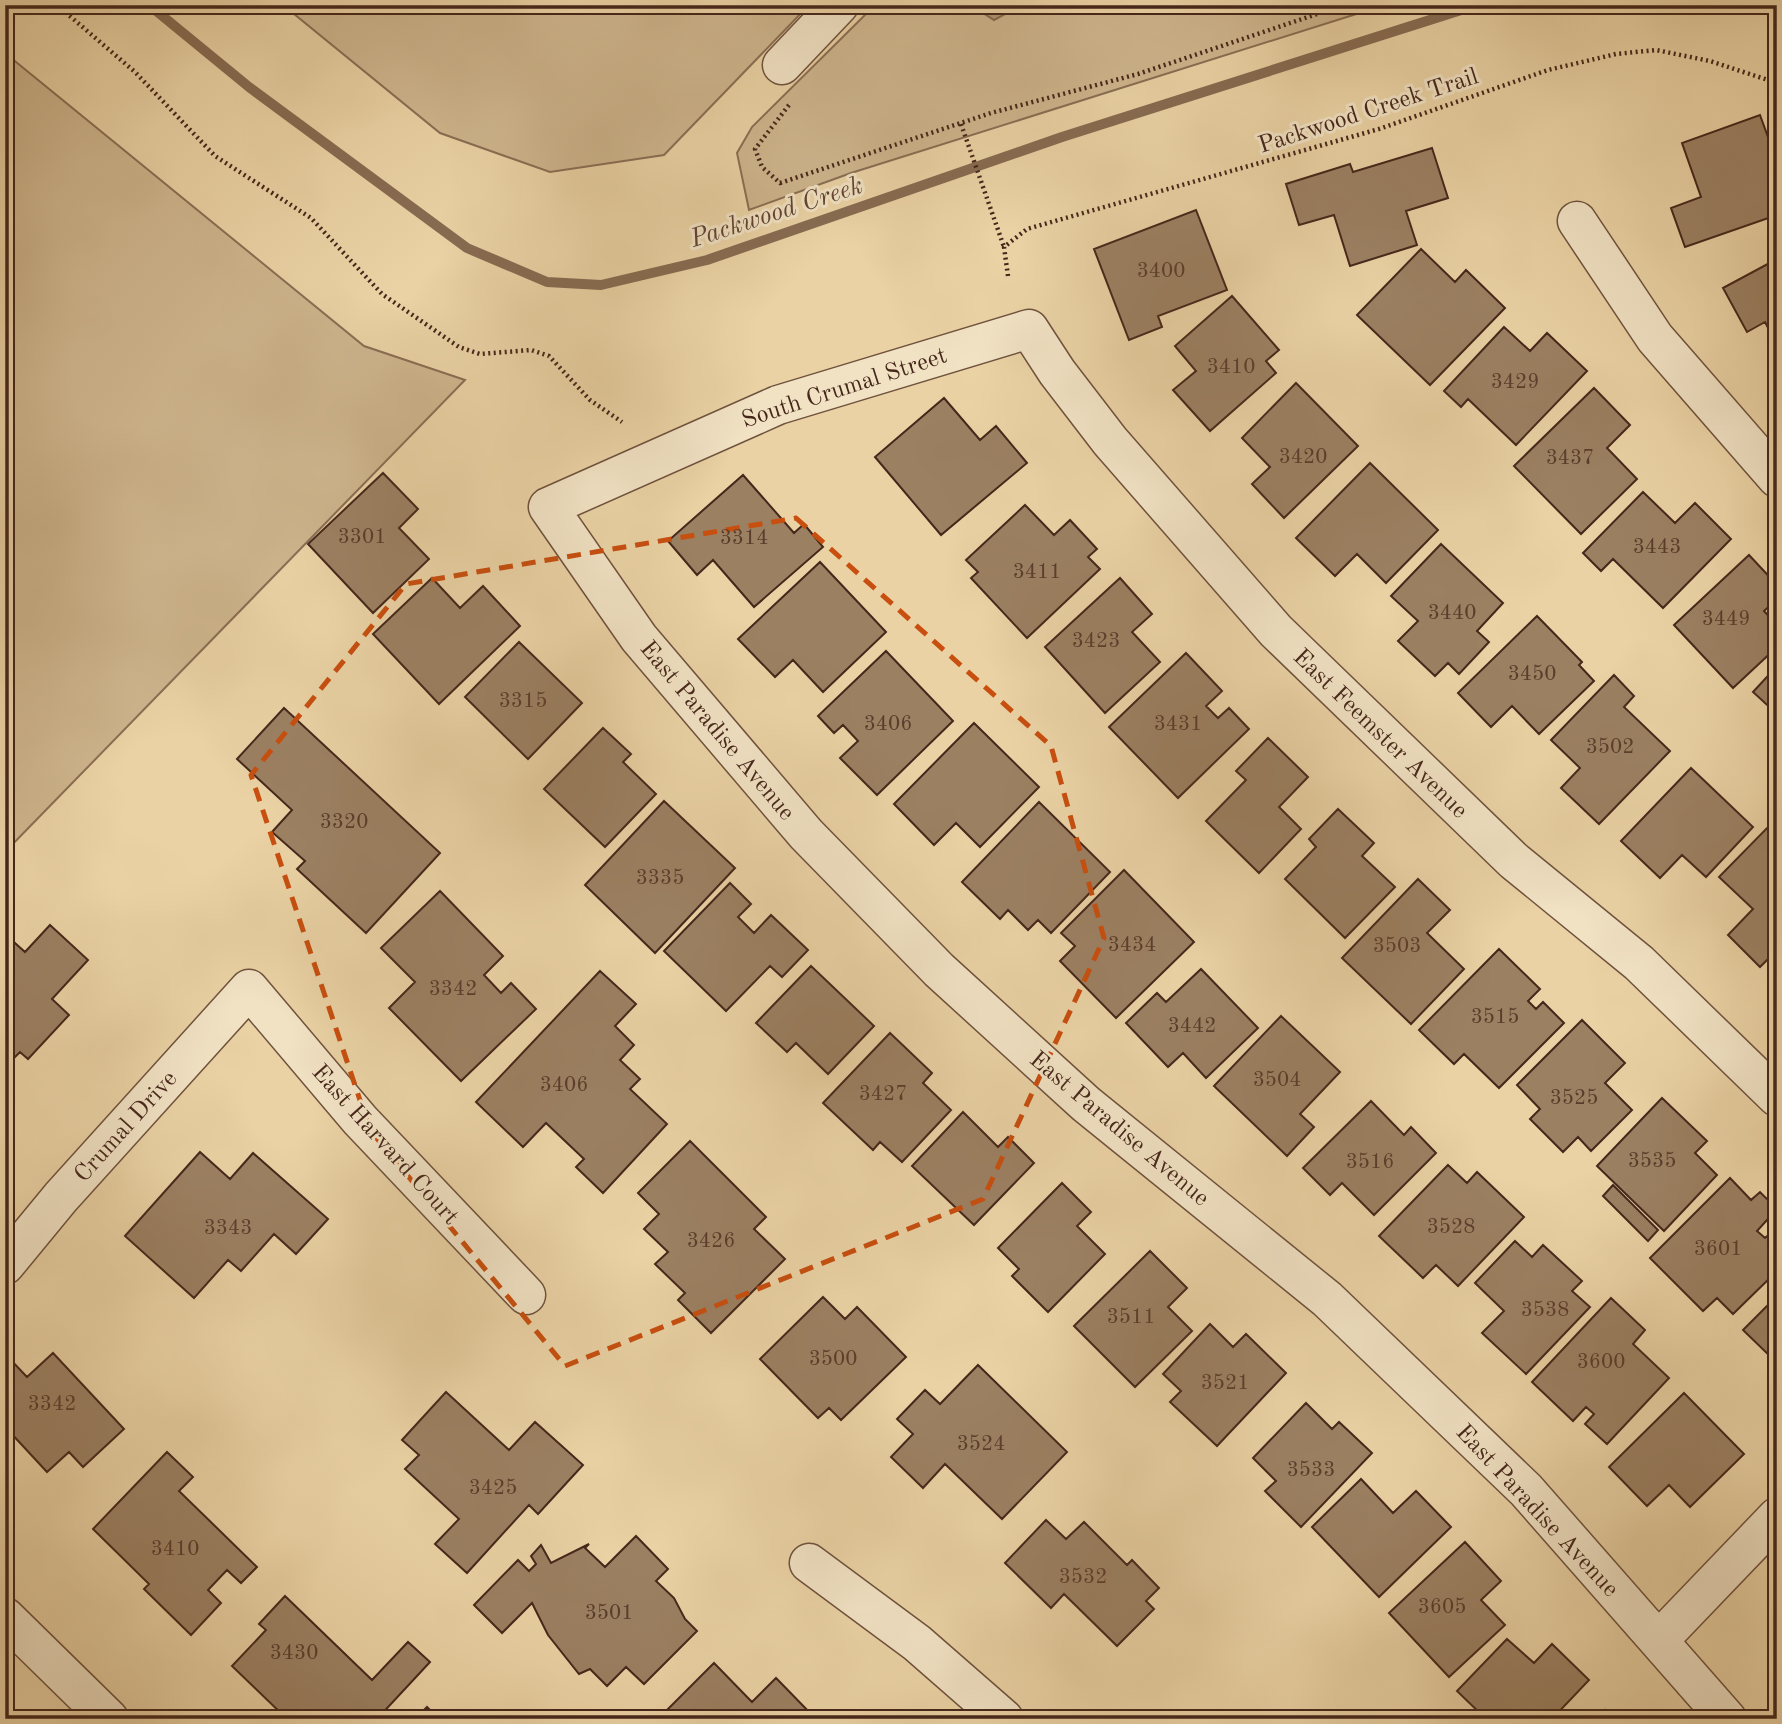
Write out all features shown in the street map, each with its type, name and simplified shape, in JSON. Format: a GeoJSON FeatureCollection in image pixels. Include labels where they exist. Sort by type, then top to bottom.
{"type":"FeatureCollection","features":[{"type":"Feature","properties":{"kind":"street"},"geometry":{"type":"LineString","coordinates":[[782,65],[839,5]]}},
{"type":"Feature","properties":{"kind":"street"},"geometry":{"type":"LineString","coordinates":[[1577,221],[1654,338],[1777,478]]}},
{"type":"Feature","properties":{"kind":"street","name":"South Crumal Street"},"geometry":{"type":"LineString","coordinates":[[548,507],[778,405],[1028,329]]}},
{"type":"Feature","properties":{"kind":"street","name":"East Feemster Avenue"},"geometry":{"type":"LineString","coordinates":[[1028,329],[1110,441],[1276,631],[1514,861],[1639,963],[1777,1097]]}},
{"type":"Feature","properties":{"kind":"street","name":"East Paradise Avenue"},"geometry":{"type":"LineString","coordinates":[[548,507],[639,638],[806,834],[939,970],[1086,1104],[1327,1299],[1525,1490],[1727,1719]]}},
{"type":"Feature","properties":{"kind":"street","name":"Crumal Drive"},"geometry":{"type":"LineString","coordinates":[[5,1265],[61,1197],[249,989]]}},
{"type":"Feature","properties":{"kind":"street","name":"East Harvard Court"},"geometry":{"type":"LineString","coordinates":[[249,989],[360,1120],[526,1295]]}},
{"type":"Feature","properties":{"kind":"street"},"geometry":{"type":"LineString","coordinates":[[1659,1640],[1777,1517]]}},
{"type":"Feature","properties":{"kind":"street"},"geometry":{"type":"LineString","coordinates":[[808,1563],[917,1643],[1004,1719]]}},
{"type":"Feature","properties":{"kind":"street"},"geometry":{"type":"LineString","coordinates":[[5,1618],[109,1719]]}},
{"type":"Feature","properties":{"kind":"path"},"geometry":{"type":"LineString","coordinates":[[57,5],[135,72],[215,156],[311,218],[382,294],[459,347],[480,354],[531,351],[549,356],[590,400],[622,422]]}},
{"type":"Feature","properties":{"kind":"path"},"geometry":{"type":"LineString","coordinates":[[789,104],[755,149],[762,167],[780,183],[961,124],[1138,74],[1344,5]]}},
{"type":"Feature","properties":{"kind":"path","name":"Packwood Creek Trail"},"geometry":{"type":"LineString","coordinates":[[1004,247],[1027,229],[1379,129],[1548,70],[1616,54],[1656,50],[1710,61],[1777,83]]}},
{"type":"Feature","properties":{"kind":"path"},"geometry":{"type":"LineString","coordinates":[[961,124],[1004,247],[1008,276]]}},
{"type":"Feature","properties":{"kind":"highlighted area"},"geometry":{"type":"Polygon","coordinates":[[[796,518],[1051,746],[1104,938],[983,1199],[565,1366],[370,1130],[251,775],[406,584],[796,518]]]}},
{"type":"Feature","properties":{"kind":"shaded area"},"geometry":{"type":"Polygon","coordinates":[[[283,5],[809,5],[664,155],[550,172],[440,133],[283,5]]]}},
{"type":"Feature","properties":{"kind":"shaded area"},"geometry":{"type":"Polygon","coordinates":[[[875,5],[1385,5],[851,173],[749,210],[737,153],[752,127],[875,5]]]}},
{"type":"Feature","properties":{"kind":"shaded area"},"geometry":{"type":"Polygon","coordinates":[[[981,5],[1022,5],[994,20],[980,11],[981,5]]]}},
{"type":"Feature","properties":{"kind":"shaded area"},"geometry":{"type":"Polygon","coordinates":[[[5,53],[364,346],[465,380],[5,852],[5,53]]]}},
{"type":"Feature","properties":{"kind":"building"},"geometry":{"type":"Polygon","coordinates":[[[1760,115],[1777,162],[1777,215],[1685,247],[1671,208],[1701,197],[1682,143],[1760,115]]]}},
{"type":"Feature","properties":{"kind":"building"},"geometry":{"type":"Polygon","coordinates":[[[1432,148],[1448,198],[1406,211],[1417,245],[1350,266],[1334,215],[1299,225],[1286,184],[1350,164],[1353,172],[1432,148]]]}},
{"type":"Feature","properties":{"kind":"building"},"geometry":{"type":"Polygon","coordinates":[[[1196,210],[1227,290],[1158,316],[1162,327],[1129,340],[1094,249],[1196,210]]]}},
{"type":"Feature","properties":{"kind":"building"},"geometry":{"type":"Polygon","coordinates":[[[1421,249],[1455,282],[1466,270],[1505,308],[1430,385],[1357,315],[1421,249]]]}},
{"type":"Feature","properties":{"kind":"building"},"geometry":{"type":"Polygon","coordinates":[[[1777,259],[1777,345],[1765,322],[1747,332],[1723,288],[1777,259]]]}},
{"type":"Feature","properties":{"kind":"building"},"geometry":{"type":"Polygon","coordinates":[[[1232,296],[1279,350],[1266,361],[1276,373],[1210,431],[1173,390],[1196,371],[1175,346],[1232,296]]]}},
{"type":"Feature","properties":{"kind":"building"},"geometry":{"type":"Polygon","coordinates":[[[1504,327],[1530,351],[1547,333],[1587,371],[1516,445],[1468,399],[1461,407],[1444,391],[1504,327]]]}},
{"type":"Feature","properties":{"kind":"building"},"geometry":{"type":"Polygon","coordinates":[[[1296,383],[1358,446],[1284,518],[1252,484],[1270,467],[1242,438],[1296,383]]]}},
{"type":"Feature","properties":{"kind":"building"},"geometry":{"type":"Polygon","coordinates":[[[1594,388],[1630,425],[1607,448],[1637,479],[1581,534],[1514,466],[1594,388]]]}},
{"type":"Feature","properties":{"kind":"building"},"geometry":{"type":"Polygon","coordinates":[[[944,398],[980,440],[996,426],[1027,463],[941,535],[875,457],[944,398]]]}},
{"type":"Feature","properties":{"kind":"building"},"geometry":{"type":"Polygon","coordinates":[[[1370,463],[1438,530],[1386,583],[1357,554],[1335,576],[1296,538],[1370,463]]]}},
{"type":"Feature","properties":{"kind":"building"},"geometry":{"type":"Polygon","coordinates":[[[383,473],[418,509],[399,528],[429,559],[373,613],[308,544],[383,473]]]}},
{"type":"Feature","properties":{"kind":"building"},"geometry":{"type":"Polygon","coordinates":[[[743,475],[794,533],[804,524],[823,547],[754,607],[713,560],[697,575],[668,541],[743,475]]]}},
{"type":"Feature","properties":{"kind":"building"},"geometry":{"type":"Polygon","coordinates":[[[1643,492],[1675,523],[1695,503],[1731,539],[1663,608],[1613,559],[1601,571],[1583,553],[1643,492]]]}},
{"type":"Feature","properties":{"kind":"building"},"geometry":{"type":"Polygon","coordinates":[[[1025,505],[1054,535],[1070,520],[1097,549],[1088,557],[1100,569],[1027,638],[971,578],[978,572],[966,560],[1025,505]]]}},
{"type":"Feature","properties":{"kind":"building"},"geometry":{"type":"Polygon","coordinates":[[[1441,544],[1503,603],[1477,631],[1489,642],[1459,674],[1448,663],[1435,676],[1398,641],[1418,621],[1391,596],[1441,544]]]}},
{"type":"Feature","properties":{"kind":"building"},"geometry":{"type":"Polygon","coordinates":[[[1749,555],[1777,585],[1777,599],[1764,611],[1777,625],[1777,647],[1733,688],[1674,625],[1749,555]]]}},
{"type":"Feature","properties":{"kind":"building"},"geometry":{"type":"Polygon","coordinates":[[[820,562],[886,632],[823,692],[793,660],[775,677],[738,639],[820,562]]]}},
{"type":"Feature","properties":{"kind":"building"},"geometry":{"type":"Polygon","coordinates":[[[432,578],[460,608],[483,586],[520,626],[439,704],[373,634],[432,578]]]}},
{"type":"Feature","properties":{"kind":"building"},"geometry":{"type":"Polygon","coordinates":[[[1120,578],[1152,614],[1132,632],[1160,662],[1105,713],[1045,647],[1120,578]]]}},
{"type":"Feature","properties":{"kind":"building"},"geometry":{"type":"Polygon","coordinates":[[[1537,616],[1582,662],[1579,665],[1594,681],[1539,734],[1512,706],[1491,727],[1458,693],[1537,616]]]}},
{"type":"Feature","properties":{"kind":"building"},"geometry":{"type":"Polygon","coordinates":[[[519,642],[582,703],[528,759],[465,697],[519,642]]]}},
{"type":"Feature","properties":{"kind":"building"},"geometry":{"type":"Polygon","coordinates":[[[886,651],[953,721],[877,795],[840,758],[858,741],[843,725],[834,733],[818,716],[886,651]]]}},
{"type":"Feature","properties":{"kind":"building"},"geometry":{"type":"Polygon","coordinates":[[[1186,653],[1222,691],[1206,706],[1218,718],[1229,708],[1249,729],[1178,798],[1109,727],[1186,653]]]}},
{"type":"Feature","properties":{"kind":"building"},"geometry":{"type":"Polygon","coordinates":[[[1777,666],[1777,714],[1753,692],[1777,666]]]}},
{"type":"Feature","properties":{"kind":"building"},"geometry":{"type":"Polygon","coordinates":[[[1614,675],[1634,696],[1624,707],[1670,751],[1599,824],[1561,788],[1580,768],[1551,740],[1614,675]]]}},
{"type":"Feature","properties":{"kind":"building"},"geometry":{"type":"Polygon","coordinates":[[[284,708],[440,853],[366,933],[297,869],[305,861],[272,832],[292,810],[237,759],[284,708]]]}},
{"type":"Feature","properties":{"kind":"building"},"geometry":{"type":"Polygon","coordinates":[[[974,723],[1039,787],[980,847],[956,823],[934,845],[894,804],[974,723]]]}},
{"type":"Feature","properties":{"kind":"building"},"geometry":{"type":"Polygon","coordinates":[[[603,728],[631,754],[623,762],[656,794],[605,847],[544,789],[603,728]]]}},
{"type":"Feature","properties":{"kind":"building"},"geometry":{"type":"Polygon","coordinates":[[[1268,738],[1308,777],[1279,807],[1301,829],[1259,873],[1206,821],[1246,780],[1236,771],[1268,738]]]}},
{"type":"Feature","properties":{"kind":"building"},"geometry":{"type":"Polygon","coordinates":[[[1691,768],[1753,827],[1706,877],[1682,855],[1660,878],[1621,841],[1691,768]]]}},
{"type":"Feature","properties":{"kind":"building"},"geometry":{"type":"Polygon","coordinates":[[[664,801],[735,868],[655,953],[585,885],[664,801]]]}},
{"type":"Feature","properties":{"kind":"building"},"geometry":{"type":"Polygon","coordinates":[[[1039,802],[1110,872],[1051,933],[1038,920],[1028,930],[1008,910],[1000,919],[962,882],[1039,802]]]}},
{"type":"Feature","properties":{"kind":"building"},"geometry":{"type":"Polygon","coordinates":[[[1338,809],[1374,843],[1362,856],[1395,887],[1345,938],[1285,879],[1316,847],[1309,839],[1338,809]]]}},
{"type":"Feature","properties":{"kind":"building"},"geometry":{"type":"Polygon","coordinates":[[[1769,826],[1777,833],[1777,950],[1760,967],[1728,935],[1753,909],[1719,877],[1769,826]]]}},
{"type":"Feature","properties":{"kind":"building"},"geometry":{"type":"Polygon","coordinates":[[[1124,870],[1194,942],[1116,1018],[1060,961],[1075,946],[1061,933],[1124,870]]]}},
{"type":"Feature","properties":{"kind":"building"},"geometry":{"type":"Polygon","coordinates":[[[1418,879],[1450,910],[1427,933],[1464,969],[1411,1024],[1342,958],[1418,879]]]}},
{"type":"Feature","properties":{"kind":"building"},"geometry":{"type":"Polygon","coordinates":[[[730,883],[751,904],[738,917],[754,933],[771,915],[808,950],[782,977],[770,966],[726,1011],[664,951],[730,883]]]}},
{"type":"Feature","properties":{"kind":"building"},"geometry":{"type":"Polygon","coordinates":[[[440,891],[503,956],[484,975],[501,993],[511,983],[536,1009],[461,1081],[389,1008],[415,982],[381,948],[440,891]]]}},
{"type":"Feature","properties":{"kind":"building"},"geometry":{"type":"Polygon","coordinates":[[[50,925],[88,960],[52,999],[69,1015],[28,1059],[20,1052],[5,1067],[5,934],[25,952],[50,925]]]}},
{"type":"Feature","properties":{"kind":"building"},"geometry":{"type":"Polygon","coordinates":[[[1499,949],[1540,989],[1528,1001],[1536,1009],[1543,1002],[1564,1023],[1499,1088],[1464,1054],[1454,1064],[1419,1030],[1499,949]]]}},
{"type":"Feature","properties":{"kind":"building"},"geometry":{"type":"Polygon","coordinates":[[[811,966],[874,1026],[828,1074],[796,1043],[787,1052],[756,1023],[811,966]]]}},
{"type":"Feature","properties":{"kind":"building"},"geometry":{"type":"Polygon","coordinates":[[[1201,969],[1258,1028],[1206,1078],[1183,1053],[1168,1067],[1126,1023],[1157,993],[1166,1002],[1201,969]]]}},
{"type":"Feature","properties":{"kind":"building"},"geometry":{"type":"Polygon","coordinates":[[[600,971],[636,1004],[615,1026],[634,1045],[620,1060],[640,1079],[630,1089],[667,1124],[603,1193],[576,1167],[584,1159],[546,1123],[523,1147],[476,1102],[600,971]]]}},
{"type":"Feature","properties":{"kind":"building"},"geometry":{"type":"Polygon","coordinates":[[[1281,1016],[1340,1072],[1300,1114],[1314,1127],[1287,1156],[1214,1086],[1281,1016]]]}},
{"type":"Feature","properties":{"kind":"building"},"geometry":{"type":"Polygon","coordinates":[[[1582,1020],[1625,1063],[1605,1083],[1632,1110],[1591,1151],[1578,1137],[1563,1152],[1530,1119],[1540,1109],[1517,1085],[1582,1020]]]}},
{"type":"Feature","properties":{"kind":"building"},"geometry":{"type":"Polygon","coordinates":[[[890,1033],[932,1073],[923,1083],[951,1110],[902,1162],[880,1142],[873,1150],[823,1103],[890,1033]]]}},
{"type":"Feature","properties":{"kind":"building"},"geometry":{"type":"Polygon","coordinates":[[[1662,1098],[1707,1141],[1695,1153],[1717,1175],[1664,1231],[1597,1166],[1662,1098]]]}},
{"type":"Feature","properties":{"kind":"building"},"geometry":{"type":"Polygon","coordinates":[[[1371,1101],[1404,1135],[1411,1127],[1436,1153],[1374,1215],[1342,1183],[1330,1195],[1303,1168],[1371,1101]]]}},
{"type":"Feature","properties":{"kind":"building"},"geometry":{"type":"Polygon","coordinates":[[[963,1112],[998,1147],[1008,1137],[1034,1163],[974,1225],[912,1166],[963,1112]]]}},
{"type":"Feature","properties":{"kind":"building"},"geometry":{"type":"Polygon","coordinates":[[[690,1141],[766,1217],[754,1229],[785,1259],[711,1333],[678,1300],[685,1293],[655,1264],[668,1252],[644,1229],[659,1214],[638,1193],[690,1141]]]}},
{"type":"Feature","properties":{"kind":"building"},"geometry":{"type":"Polygon","coordinates":[[[200,1152],[230,1179],[253,1153],[328,1219],[296,1254],[274,1234],[241,1271],[228,1260],[194,1298],[125,1236],[200,1152]]]}},
{"type":"Feature","properties":{"kind":"building"},"geometry":{"type":"Polygon","coordinates":[[[1448,1165],[1467,1183],[1477,1172],[1524,1217],[1458,1286],[1436,1265],[1423,1278],[1379,1236],[1448,1165]]]}},
{"type":"Feature","properties":{"kind":"building"},"geometry":{"type":"Polygon","coordinates":[[[1730,1178],[1751,1200],[1760,1192],[1777,1209],[1757,1231],[1765,1238],[1774,1230],[1777,1232],[1777,1271],[1733,1314],[1717,1298],[1703,1311],[1650,1258],[1730,1178]]]}},
{"type":"Feature","properties":{"kind":"building"},"geometry":{"type":"Polygon","coordinates":[[[1062,1183],[1091,1212],[1077,1226],[1105,1254],[1048,1312],[1012,1276],[1019,1269],[998,1248],[1062,1183]]]}},
{"type":"Feature","properties":{"kind":"building"},"geometry":{"type":"Polygon","coordinates":[[[1613,1185],[1658,1230],[1648,1241],[1603,1196],[1613,1185]]]}},
{"type":"Feature","properties":{"kind":"building"},"geometry":{"type":"Polygon","coordinates":[[[1515,1241],[1532,1257],[1543,1245],[1582,1281],[1572,1291],[1590,1307],[1526,1374],[1482,1333],[1504,1311],[1475,1283],[1515,1241]]]}},
{"type":"Feature","properties":{"kind":"building"},"geometry":{"type":"Polygon","coordinates":[[[1150,1251],[1187,1288],[1168,1307],[1192,1331],[1135,1387],[1074,1326],[1150,1251]]]}},
{"type":"Feature","properties":{"kind":"building"},"geometry":{"type":"Polygon","coordinates":[[[1777,1296],[1777,1363],[1743,1330],[1777,1296]]]}},
{"type":"Feature","properties":{"kind":"building"},"geometry":{"type":"Polygon","coordinates":[[[823,1297],[845,1319],[857,1307],[906,1357],[841,1420],[829,1408],[818,1418],[760,1359],[823,1297]]]}},
{"type":"Feature","properties":{"kind":"building"},"geometry":{"type":"Polygon","coordinates":[[[1611,1298],[1645,1330],[1633,1344],[1669,1378],[1607,1444],[1585,1424],[1594,1414],[1586,1407],[1573,1421],[1532,1382],[1611,1298]]]}},
{"type":"Feature","properties":{"kind":"building"},"geometry":{"type":"Polygon","coordinates":[[[1210,1324],[1233,1347],[1246,1334],[1286,1373],[1217,1446],[1170,1402],[1181,1391],[1163,1374],[1210,1324]]]}},
{"type":"Feature","properties":{"kind":"building"},"geometry":{"type":"Polygon","coordinates":[[[53,1353],[124,1429],[83,1467],[69,1452],[47,1472],[9,1431],[5,1435],[5,1365],[11,1360],[27,1377],[53,1353]]]}},
{"type":"Feature","properties":{"kind":"building"},"geometry":{"type":"Polygon","coordinates":[[[978,1365],[1067,1452],[1002,1519],[945,1464],[923,1488],[891,1457],[913,1434],[897,1419],[925,1390],[940,1404],[978,1365]]]}},
{"type":"Feature","properties":{"kind":"building"},"geometry":{"type":"Polygon","coordinates":[[[446,1392],[509,1450],[535,1422],[583,1465],[538,1514],[529,1505],[467,1573],[435,1544],[459,1519],[405,1469],[419,1455],[402,1440],[446,1392]]]}},
{"type":"Feature","properties":{"kind":"building"},"geometry":{"type":"Polygon","coordinates":[[[1684,1393],[1744,1454],[1690,1507],[1669,1485],[1647,1506],[1609,1467],[1684,1393]]]}},
{"type":"Feature","properties":{"kind":"building"},"geometry":{"type":"Polygon","coordinates":[[[1306,1403],[1332,1429],[1339,1422],[1372,1453],[1301,1527],[1265,1491],[1276,1481],[1253,1458],[1306,1403]]]}},
{"type":"Feature","properties":{"kind":"building"},"geometry":{"type":"Polygon","coordinates":[[[167,1452],[193,1477],[179,1491],[257,1567],[241,1583],[227,1570],[208,1590],[221,1603],[191,1635],[144,1589],[149,1584],[93,1529],[167,1452]]]}},
{"type":"Feature","properties":{"kind":"building"},"geometry":{"type":"Polygon","coordinates":[[[1361,1479],[1393,1513],[1416,1491],[1451,1527],[1379,1597],[1312,1527],[1361,1479]]]}},
{"type":"Feature","properties":{"kind":"building"},"geometry":{"type":"Polygon","coordinates":[[[1046,1520],[1066,1539],[1084,1522],[1127,1565],[1132,1560],[1159,1588],[1146,1601],[1154,1609],[1117,1646],[1064,1594],[1051,1608],[1005,1563],[1046,1520]]]}},
{"type":"Feature","properties":{"kind":"building"},"geometry":{"type":"Polygon","coordinates":[[[636,1536],[668,1569],[656,1581],[674,1598],[685,1619],[697,1631],[644,1684],[626,1667],[607,1686],[590,1669],[579,1674],[548,1635],[532,1603],[502,1633],[474,1605],[518,1560],[529,1571],[536,1564],[531,1556],[541,1545],[551,1563],[589,1544],[585,1548],[605,1567],[636,1536]]]}},
{"type":"Feature","properties":{"kind":"building"},"geometry":{"type":"Polygon","coordinates":[[[1465,1542],[1501,1581],[1481,1600],[1505,1625],[1449,1677],[1389,1613],[1465,1542]]]}},
{"type":"Feature","properties":{"kind":"building"},"geometry":{"type":"Polygon","coordinates":[[[285,1596],[372,1680],[408,1642],[430,1662],[377,1719],[287,1719],[232,1666],[266,1630],[259,1624],[285,1596]]]}},
{"type":"Feature","properties":{"kind":"building"},"geometry":{"type":"Polygon","coordinates":[[[1507,1639],[1534,1663],[1552,1644],[1589,1680],[1552,1719],[1486,1719],[1457,1691],[1507,1639]]]}},
{"type":"Feature","properties":{"kind":"building"},"geometry":{"type":"Polygon","coordinates":[[[714,1663],[752,1702],[776,1678],[816,1719],[658,1719],[714,1663]]]}},
{"type":"Feature","properties":{"kind":"building"},"geometry":{"type":"Polygon","coordinates":[[[427,1707],[439,1719],[415,1719],[427,1707]]]}},
{"type":"Feature","properties":{"kind":"building"},"geometry":{"type":"Polygon","coordinates":[[[1605,1710],[1613,1719],[1596,1719],[1605,1710]]]}},
{"type":"Feature","properties":{"kind":"waterway","name":"Packwood Creek"},"geometry":{"type":"LineString","coordinates":[[149,5],[249,87],[467,248],[547,282],[601,285],[707,260],[1062,137],[1477,5]]}}]}
